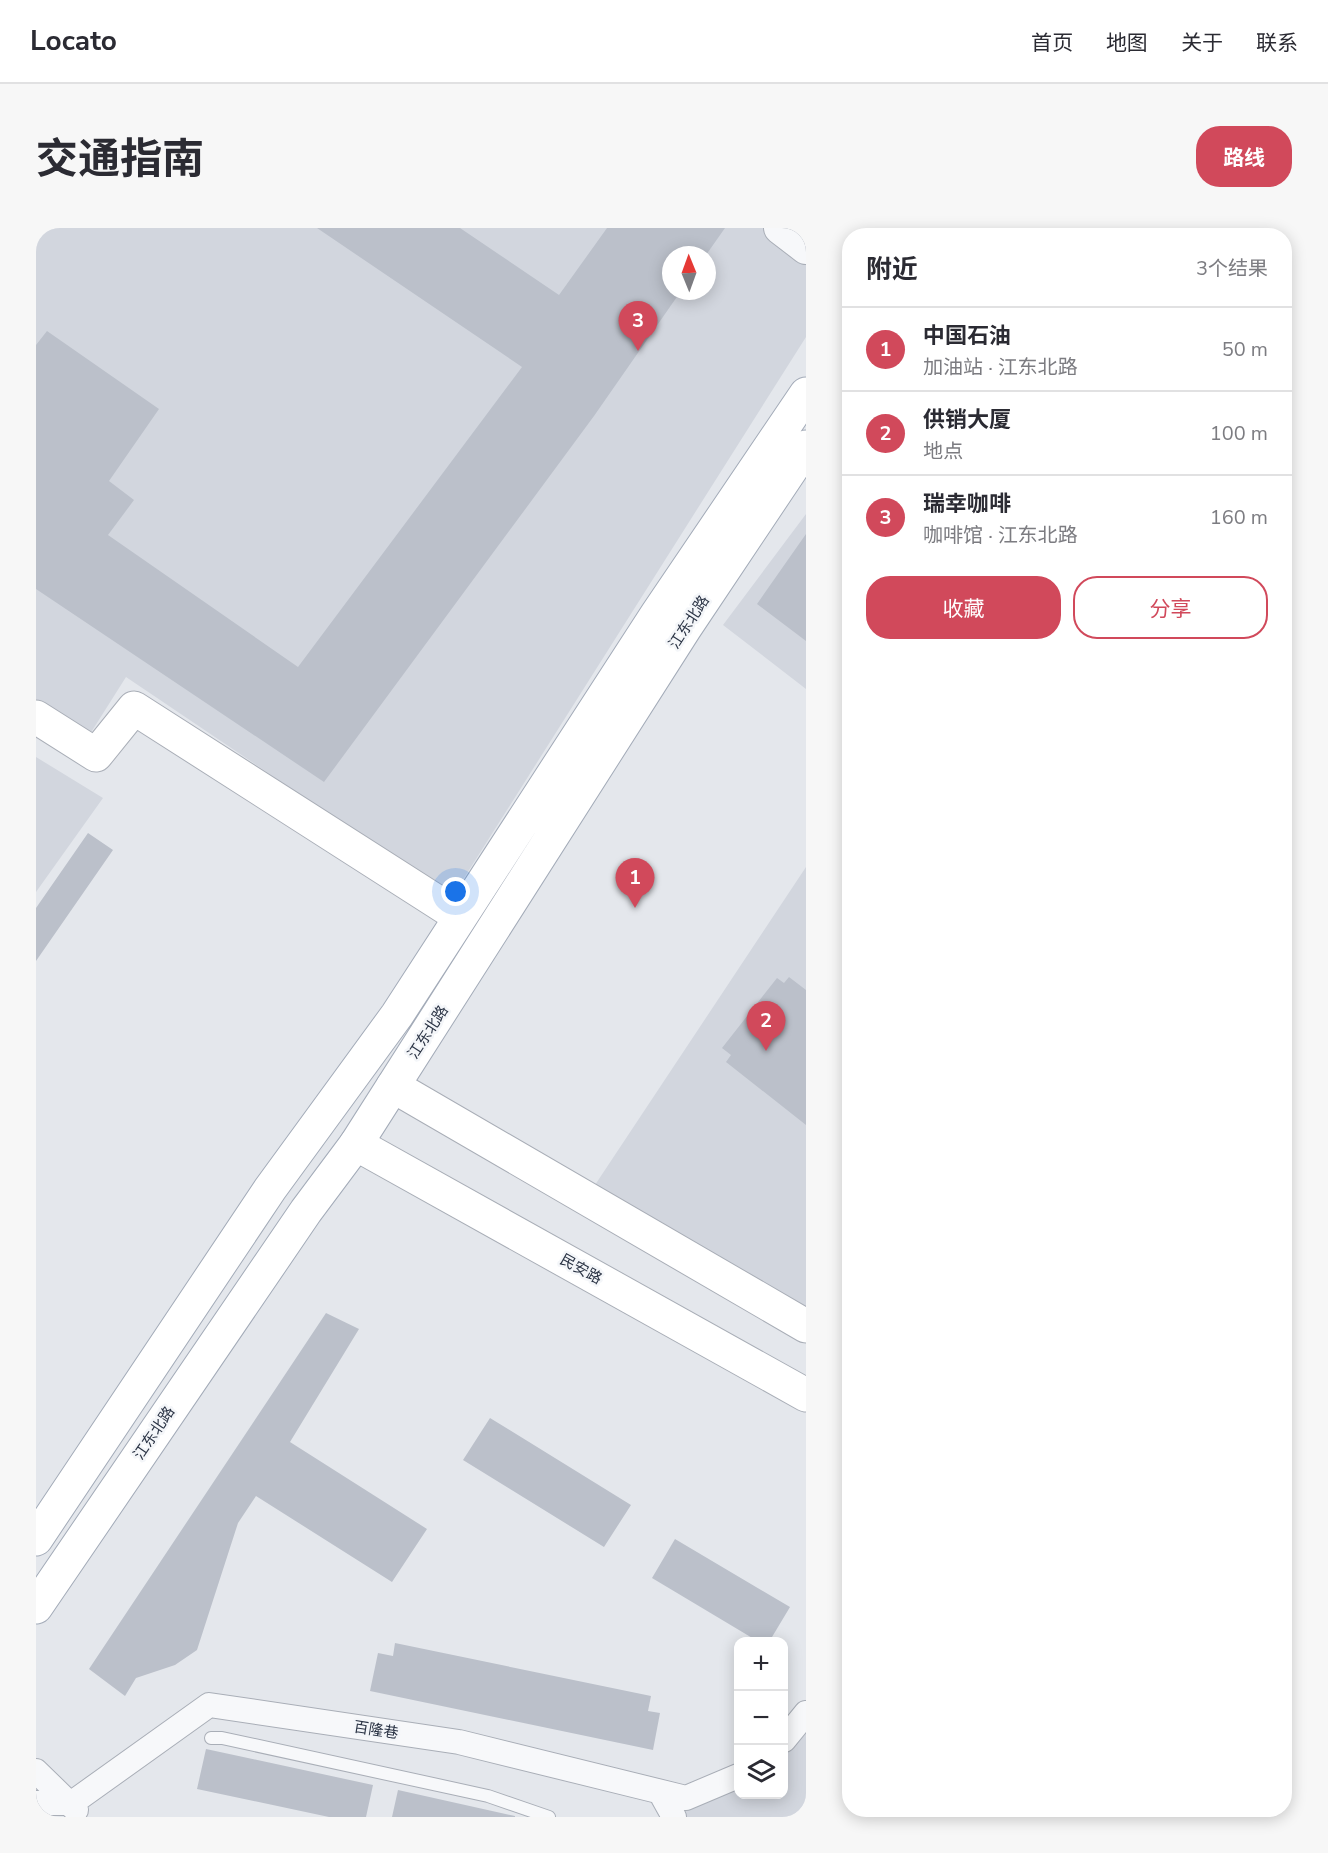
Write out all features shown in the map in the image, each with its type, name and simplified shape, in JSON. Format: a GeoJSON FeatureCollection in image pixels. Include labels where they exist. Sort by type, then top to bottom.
{"type":"FeatureCollection","features":[{"type":"Feature","properties":{"kind":"main road","name":"江东北路"},"geometry":{"type":"LineString","coordinates":[[36,1539],[270,1189],[397,1015],[459,916],[657,614],[806,394]]}},
{"type":"Feature","properties":{"kind":"main road","name":"江东北路"},"geometry":{"type":"LineString","coordinates":[[36,1607],[306,1211],[356,1144],[685,628],[806,447]]}},
{"type":"Feature","properties":{"kind":"main road"},"geometry":{"type":"LineString","coordinates":[[36,717],[96,754],[134,708],[459,916]]}},
{"type":"Feature","properties":{"kind":"main road"},"geometry":{"type":"LineString","coordinates":[[393,1086],[806,1326]]}},
{"type":"Feature","properties":{"kind":"main road","name":"民安路"},"geometry":{"type":"LineString","coordinates":[[356,1144],[806,1395]]}},
{"type":"Feature","properties":{"kind":"street"},"geometry":{"type":"LineString","coordinates":[[780,228],[806,248]]}},
{"type":"Feature","properties":{"kind":"street","name":"百隆巷"},"geometry":{"type":"LineString","coordinates":[[76,1810],[209,1705],[459,1742],[686,1798],[734,1778]]}},
{"type":"Feature","properties":{"kind":"street"},"geometry":{"type":"LineString","coordinates":[[788,1734],[806,1713]]}},
{"type":"Feature","properties":{"kind":"street"},"geometry":{"type":"LineString","coordinates":[[36,1771],[76,1810]]}},
{"type":"Feature","properties":{"kind":"street"},"geometry":{"type":"LineString","coordinates":[[660,1792],[674,1817]]}},
{"type":"Feature","properties":{"kind":"street"},"geometry":{"type":"LineString","coordinates":[[36,1803],[76,1810]]}},
{"type":"Feature","properties":{"kind":"lane"},"geometry":{"type":"LineString","coordinates":[[211,1738],[222,1738],[488,1796],[549,1817]]}},
{"type":"Feature","properties":{"kind":"shaded area"},"geometry":{"type":"Polygon","coordinates":[[[36,228],[806,228],[806,337],[452,897],[126,677],[90,734],[36,700],[36,228]]]}},
{"type":"Feature","properties":{"kind":"shaded area"},"geometry":{"type":"Polygon","coordinates":[[[806,514],[806,689],[723,625],[806,514]]]}},
{"type":"Feature","properties":{"kind":"shaded area"},"geometry":{"type":"Polygon","coordinates":[[[36,757],[103,798],[36,892],[36,757]]]}},
{"type":"Feature","properties":{"kind":"shaded area"},"geometry":{"type":"Polygon","coordinates":[[[806,867],[806,1315],[593,1188],[806,867]]]}},
{"type":"Feature","properties":{"kind":"shaded area"},"geometry":{"type":"Polygon","coordinates":[[[806,1727],[806,1817],[678,1817],[673,1810],[734,1788],[734,1799],[788,1799],[788,1750],[806,1727]]]}},
{"type":"Feature","properties":{"kind":"building"},"geometry":{"type":"Polygon","coordinates":[[[317,228],[460,228],[559,295],[607,228],[725,228],[712,246],[662,246],[662,300],[675,300],[594,416],[324,782],[36,589],[36,345],[47,331],[159,409],[109,481],[134,500],[108,535],[298,667],[522,367],[317,228]]]}},
{"type":"Feature","properties":{"kind":"building"},"geometry":{"type":"Polygon","coordinates":[[[806,534],[806,641],[757,604],[806,534]]]}},
{"type":"Feature","properties":{"kind":"building"},"geometry":{"type":"Polygon","coordinates":[[[88,833],[113,850],[36,961],[36,908],[88,833]]]}},
{"type":"Feature","properties":{"kind":"building"},"geometry":{"type":"Polygon","coordinates":[[[789,977],[806,990],[806,1125],[726,1062],[731,1055],[722,1048],[777,978],[784,983],[789,977]]]}},
{"type":"Feature","properties":{"kind":"building"},"geometry":{"type":"Polygon","coordinates":[[[326,1313],[359,1329],[290,1442],[427,1529],[392,1582],[256,1496],[238,1523],[197,1650],[175,1665],[136,1678],[125,1696],[89,1669],[326,1313]]]}},
{"type":"Feature","properties":{"kind":"building"},"geometry":{"type":"Polygon","coordinates":[[[490,1418],[631,1505],[604,1547],[463,1460],[490,1418]]]}},
{"type":"Feature","properties":{"kind":"building"},"geometry":{"type":"Polygon","coordinates":[[[675,1539],[790,1607],[772,1637],[751,1637],[652,1578],[675,1539]]]}},
{"type":"Feature","properties":{"kind":"building"},"geometry":{"type":"Polygon","coordinates":[[[395,1643],[651,1696],[648,1711],[660,1713],[653,1750],[370,1691],[378,1653],[393,1656],[395,1643]]]}},
{"type":"Feature","properties":{"kind":"building"},"geometry":{"type":"Polygon","coordinates":[[[206,1749],[373,1785],[366,1817],[329,1817],[197,1789],[206,1749]]]}},
{"type":"Feature","properties":{"kind":"building"},"geometry":{"type":"Polygon","coordinates":[[[398,1790],[515,1816],[515,1817],[392,1817],[398,1790]]]}},
{"type":"Feature","properties":{"kind":"place","name":"瑞幸咖啡"},"geometry":{"type":"Point","coordinates":[638,351]}},
{"type":"Feature","properties":{"kind":"place","name":"中国石油"},"geometry":{"type":"Point","coordinates":[635,908]}},
{"type":"Feature","properties":{"kind":"place","name":"供销大厦"},"geometry":{"type":"Point","coordinates":[766,1051]}}]}
